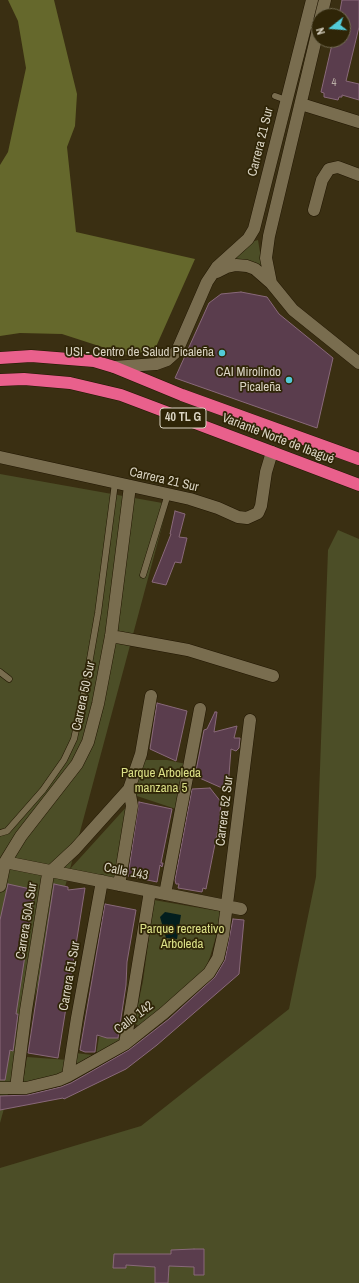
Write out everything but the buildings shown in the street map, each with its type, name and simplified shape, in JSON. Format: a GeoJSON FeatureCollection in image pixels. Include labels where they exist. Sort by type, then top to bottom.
{"type":"FeatureCollection","features":[{"type":"Feature","properties":{"kind":"highway","name":"Variante Norte de Ibagué"},"geometry":{"type":"LineString","coordinates":[[0,358],[31,356],[94,361],[114,367],[182,395],[359,459]]}},
{"type":"Feature","properties":{"kind":"highway","name":"Variante Norte de Ibagué"},"geometry":{"type":"LineString","coordinates":[[0,380],[24,379],[70,383],[121,395],[359,485]]}},
{"type":"Feature","properties":{"kind":"street","name":"Carrera 21 Sur"},"geometry":{"type":"LineString","coordinates":[[114,367],[156,364],[167,360],[177,351],[217,267],[248,239],[254,229],[280,98],[299,51],[312,0]]}},
{"type":"Feature","properties":{"kind":"street"},"geometry":{"type":"LineString","coordinates":[[271,283],[266,258],[269,236],[314,48]]}},
{"type":"Feature","properties":{"kind":"street"},"geometry":{"type":"LineString","coordinates":[[299,51],[313,53]]}},
{"type":"Feature","properties":{"kind":"street"},"geometry":{"type":"LineString","coordinates":[[301,104],[359,122]]}},
{"type":"Feature","properties":{"kind":"street"},"geometry":{"type":"LineString","coordinates":[[314,210],[322,180],[329,169],[338,167],[359,175]]}},
{"type":"Feature","properties":{"kind":"street"},"geometry":{"type":"LineString","coordinates":[[254,229],[269,236]]}},
{"type":"Feature","properties":{"kind":"street"},"geometry":{"type":"LineString","coordinates":[[212,276],[227,267],[247,266],[262,274],[293,310],[359,363]]}},
{"type":"Feature","properties":{"kind":"street","name":"Carrera 21 Sur"},"geometry":{"type":"LineString","coordinates":[[0,457],[168,494],[218,508],[238,517],[253,516],[258,513],[266,472],[272,452]]}},
{"type":"Feature","properties":{"kind":"street","name":"Carrera 50 Sur"},"geometry":{"type":"LineString","coordinates":[[0,886],[5,862],[21,836],[77,764],[88,742],[98,704],[111,636],[130,486]]}},
{"type":"Feature","properties":{"kind":"street"},"geometry":{"type":"LineString","coordinates":[[111,636],[188,650],[273,676]]}},
{"type":"Feature","properties":{"kind":"street"},"geometry":{"type":"LineString","coordinates":[[119,885],[132,806],[129,789],[141,754],[150,696]]}},
{"type":"Feature","properties":{"kind":"street"},"geometry":{"type":"LineString","coordinates":[[165,894],[200,710]]}},
{"type":"Feature","properties":{"kind":"street","name":"Carrera 52 Sur"},"geometry":{"type":"LineString","coordinates":[[226,906],[250,720]]}},
{"type":"Feature","properties":{"kind":"street","name":"Carrera 50A Sur"},"geometry":{"type":"LineString","coordinates":[[16,1088],[48,874],[75,849],[129,789]]}},
{"type":"Feature","properties":{"kind":"street","name":"Calle 143"},"geometry":{"type":"LineString","coordinates":[[5,862],[241,909]]}},
{"type":"Feature","properties":{"kind":"street","name":"Carrera 51 Sur"},"geometry":{"type":"LineString","coordinates":[[68,1076],[102,881]]}},
{"type":"Feature","properties":{"kind":"street"},"geometry":{"type":"LineString","coordinates":[[125,1044],[150,891]]}},
{"type":"Feature","properties":{"kind":"street","name":"Calle 142"},"geometry":{"type":"LineString","coordinates":[[0,1088],[16,1088],[43,1084],[68,1076],[125,1044],[164,1013],[209,973],[218,958],[223,936],[226,906]]}},
{"type":"Feature","properties":{"kind":"lane"},"geometry":{"type":"LineString","coordinates":[[0,833],[7,831],[43,790],[64,760],[74,739],[84,694],[98,613],[115,483]]}},
{"type":"Feature","properties":{"kind":"lane"},"geometry":{"type":"LineString","coordinates":[[143,575],[168,494]]}},
{"type":"Feature","properties":{"kind":"lane"},"geometry":{"type":"LineString","coordinates":[[0,672],[9,679]]}},
{"type":"Feature","properties":{"kind":"green space"},"geometry":{"type":"Polygon","coordinates":[[[8,0],[54,0],[77,94],[75,126],[67,147],[76,232],[195,259],[155,349],[130,356],[62,334],[20,333],[0,336],[0,165],[8,152],[26,68],[18,21],[8,0]]]}},
{"type":"Feature","properties":{"kind":"green space"},"geometry":{"type":"Polygon","coordinates":[[[258,240],[263,270],[232,261],[251,242],[258,240]]]}},
{"type":"Feature","properties":{"kind":"green space"},"geometry":{"type":"Polygon","coordinates":[[[0,474],[168,504],[70,869],[129,804],[115,884],[68,876],[0,1123],[0,474]]]}},
{"type":"Feature","properties":{"kind":"green space"},"geometry":{"type":"Polygon","coordinates":[[[338,530],[359,539],[359,1283],[0,1283],[0,1168],[141,1126],[289,1009],[316,877],[328,550],[338,530]]]}},
{"type":"Feature","properties":{"kind":"green space","name":"Parque Arboleda manzana 5"},"geometry":{"type":"Polygon","coordinates":[[[143,760],[167,760],[186,764],[176,809],[134,795],[143,760]]]}},
{"type":"Feature","properties":{"kind":"green space","name":"Parque recreativo Arboleda"},"geometry":{"type":"Polygon","coordinates":[[[154,900],[223,912],[210,957],[203,975],[142,1028],[134,1023],[143,981],[154,900]]]}},
{"type":"Feature","properties":{"kind":"green space"},"geometry":{"type":"Polygon","coordinates":[[[99,1037],[124,1038],[96,1057],[99,1037]]]}},
{"type":"Feature","properties":{"kind":"green space"},"geometry":{"type":"Polygon","coordinates":[[[76,1053],[92,1055],[74,1066],[76,1053]]]}},
{"type":"Feature","properties":{"kind":"green space"},"geometry":{"type":"Polygon","coordinates":[[[27,1057],[68,1060],[64,1073],[43,1083],[23,1082],[27,1057]]]}},
{"type":"Feature","properties":{"kind":"water"},"geometry":{"type":"Polygon","coordinates":[[[165,912],[181,915],[177,939],[166,938],[160,917],[165,912]]]}},
{"type":"Feature","properties":{"kind":"place","name":"USI - Centro de Salud Picaleña"},"geometry":{"type":"Point","coordinates":[222,353]}},
{"type":"Feature","properties":{"kind":"place","name":"CAI Mirolindo Picaleña"},"geometry":{"type":"Point","coordinates":[289,380]}}]}
